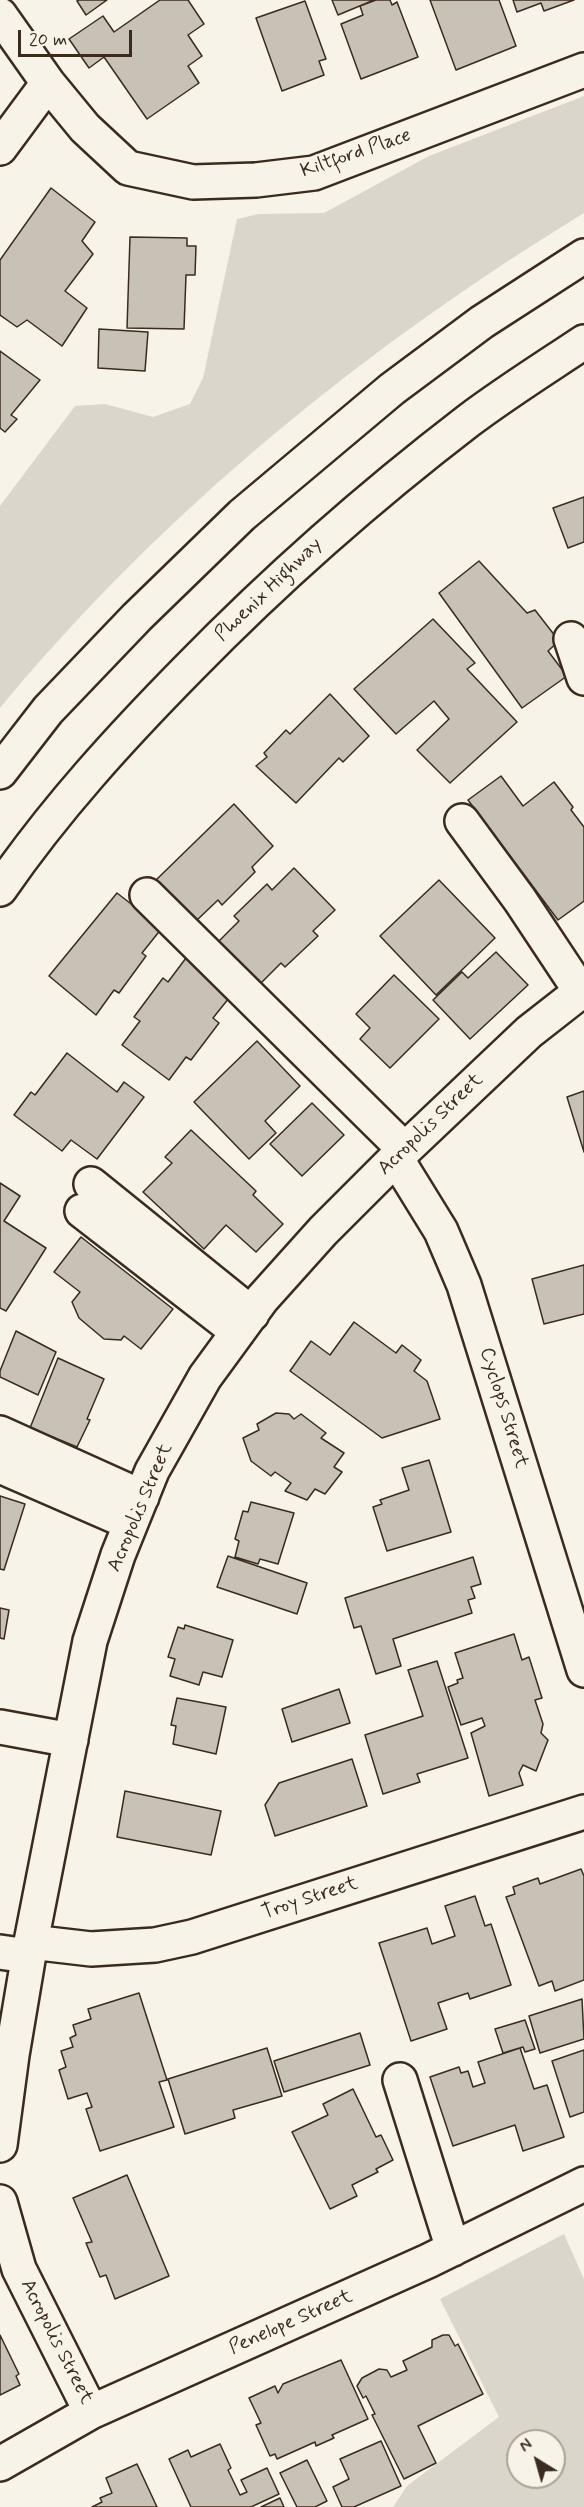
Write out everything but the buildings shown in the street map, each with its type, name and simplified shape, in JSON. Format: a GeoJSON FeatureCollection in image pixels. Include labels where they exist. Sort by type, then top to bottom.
{"type":"FeatureCollection","features":[{"type":"Feature","properties":{"kind":"street","name":"Kiltford Place"},"geometry":{"type":"LineString","coordinates":[[0,15],[48,83],[85,128],[128,168],[193,182],[256,180],[314,173],[584,70]]}},
{"type":"Feature","properties":{"kind":"street"},"geometry":{"type":"LineString","coordinates":[[0,148],[48,83]]}},
{"type":"Feature","properties":{"kind":"street"},"geometry":{"type":"LineString","coordinates":[[0,772],[48,710],[136,617],[242,515],[392,389],[482,322],[584,256]]}},
{"type":"Feature","properties":{"kind":"street","name":"Phoenix Highway"},"geometry":{"type":"LineString","coordinates":[[0,889],[26,851],[132,726],[227,629],[319,542],[469,420],[584,342]]}},
{"type":"Feature","properties":{"kind":"street"},"geometry":{"type":"LineString","coordinates":[[571,639],[584,678]]}},
{"type":"Feature","properties":{"kind":"street"},"geometry":{"type":"LineString","coordinates":[[462,821],[583,990]]}},
{"type":"Feature","properties":{"kind":"street","name":"Cyclops Street"},"geometry":{"type":"LineString","coordinates":[[147,895],[401,1154],[441,1231],[464,1285],[584,1670]]}},
{"type":"Feature","properties":{"kind":"street","name":"Acropolis Street"},"geometry":{"type":"LineString","coordinates":[[0,2145],[17,1961],[71,1740],[90,1641],[118,1555],[152,1471],[205,1377],[245,1323],[323,1232],[529,1032],[583,990]]}},
{"type":"Feature","properties":{"kind":"street"},"geometry":{"type":"LineString","coordinates":[[87,1198],[245,1323]]}},
{"type":"Feature","properties":{"kind":"street"},"geometry":{"type":"LineString","coordinates":[[0,1433],[137,1510]]}},
{"type":"Feature","properties":{"kind":"street"},"geometry":{"type":"LineString","coordinates":[[0,1466],[137,1510]]}},
{"type":"Feature","properties":{"kind":"street"},"geometry":{"type":"LineString","coordinates":[[0,1727],[71,1740]]}},
{"type":"Feature","properties":{"kind":"street","name":"Troy Street"},"geometry":{"type":"LineString","coordinates":[[17,1961],[91,1949],[155,1945],[192,1936],[584,1812]]}},
{"type":"Feature","properties":{"kind":"street"},"geometry":{"type":"LineString","coordinates":[[400,2080],[453,2249]]}},
{"type":"Feature","properties":{"kind":"street","name":"Penelope Street"},"geometry":{"type":"LineString","coordinates":[[0,2464],[91,2412],[453,2249],[584,2184]]}},
{"type":"Feature","properties":{"kind":"street","name":"Acropolis Street"},"geometry":{"type":"LineString","coordinates":[[1,2210],[19,2269],[91,2412]]}},
{"type":"Feature","properties":{"kind":"shaded area"},"geometry":{"type":"Polygon","coordinates":[[[584,96],[584,213],[423,319],[271,436],[130,566],[63,635],[0,708],[0,506],[75,406],[105,404],[153,417],[190,404],[203,378],[237,219],[259,214],[324,213],[429,156],[584,96]]]}},
{"type":"Feature","properties":{"kind":"shaded area"},"geometry":{"type":"Polygon","coordinates":[[[564,2234],[584,2279],[584,2507],[393,2507],[407,2486],[499,2417],[440,2299],[564,2234]]]}}]}
